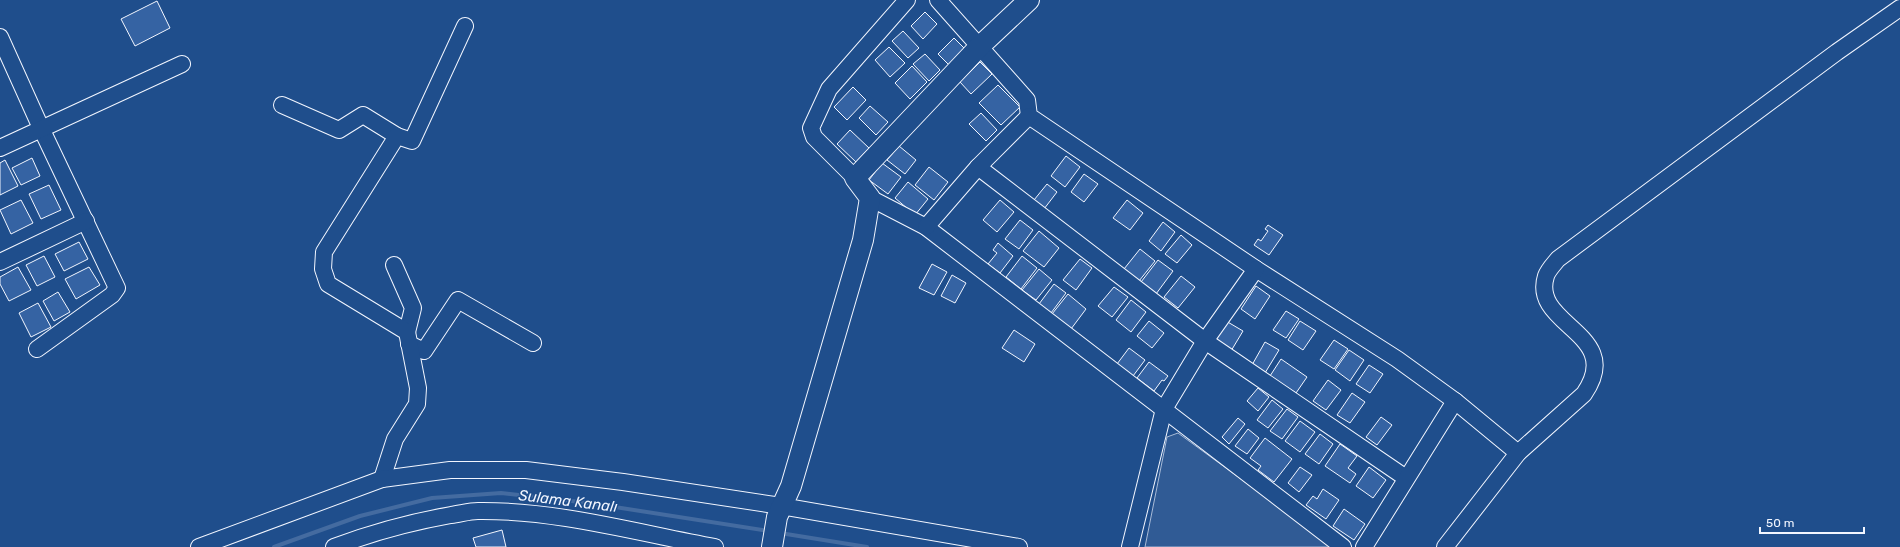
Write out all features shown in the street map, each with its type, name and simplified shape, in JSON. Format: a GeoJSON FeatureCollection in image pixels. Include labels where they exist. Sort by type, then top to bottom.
{"type":"FeatureCollection","features":[{"type":"Feature","properties":{"kind":"main road"},"geometry":{"type":"LineString","coordinates":[[772,547],[779,512],[791,486],[863,240],[870,198],[855,178],[980,46],[1029,0]]}},
{"type":"Feature","properties":{"kind":"street"},"geometry":{"type":"LineString","coordinates":[[855,178],[814,137],[811,128],[829,89],[907,0]]}},
{"type":"Feature","properties":{"kind":"street"},"geometry":{"type":"LineString","coordinates":[[938,0],[1027,100],[1029,116],[1256,269],[1397,359],[1455,401],[1518,453]]}},
{"type":"Feature","properties":{"kind":"street"},"geometry":{"type":"LineString","coordinates":[[1445,547],[1518,453],[1584,394],[1592,383],[1596,368],[1593,354],[1586,343],[1547,303],[1543,292],[1546,275],[1558,259],[1837,52],[1900,8]]}},
{"type":"Feature","properties":{"kind":"street"},"geometry":{"type":"LineString","coordinates":[[282,105],[339,130],[363,115],[397,136],[412,141],[464,26]]}},
{"type":"Feature","properties":{"kind":"street"},"geometry":{"type":"LineString","coordinates":[[0,37],[41,128],[117,288],[112,295],[37,349]]}},
{"type":"Feature","properties":{"kind":"street"},"geometry":{"type":"LineString","coordinates":[[0,148],[182,64]]}},
{"type":"Feature","properties":{"kind":"street"},"geometry":{"type":"LineString","coordinates":[[926,227],[978,167],[1029,116]]}},
{"type":"Feature","properties":{"kind":"street"},"geometry":{"type":"LineString","coordinates":[[397,136],[324,252],[323,269],[328,284],[408,338],[424,351],[458,300],[533,343]]}},
{"type":"Feature","properties":{"kind":"street"},"geometry":{"type":"LineString","coordinates":[[978,167],[1205,341],[1406,478]]}},
{"type":"Feature","properties":{"kind":"street"},"geometry":{"type":"LineString","coordinates":[[870,198],[926,227],[1343,547]]}},
{"type":"Feature","properties":{"kind":"street"},"geometry":{"type":"LineString","coordinates":[[0,262],[86,221]]}},
{"type":"Feature","properties":{"kind":"street"},"geometry":{"type":"LineString","coordinates":[[382,479],[396,439],[417,404],[418,388],[408,338],[412,308],[394,265]]}},
{"type":"Feature","properties":{"kind":"street"},"geometry":{"type":"LineString","coordinates":[[1130,547],[1164,409],[1205,341],[1256,269]]}},
{"type":"Feature","properties":{"kind":"street"},"geometry":{"type":"LineString","coordinates":[[1364,547],[1455,401]]}},
{"type":"Feature","properties":{"kind":"street"},"geometry":{"type":"LineString","coordinates":[[199,547],[382,479],[450,470],[526,470],[623,482],[779,512],[1019,547]]}},
{"type":"Feature","properties":{"kind":"street"},"geometry":{"type":"LineString","coordinates":[[334,547],[353,540],[427,519],[477,511],[570,519],[715,547]]}},
{"type":"Feature","properties":{"kind":"shaded area"},"geometry":{"type":"Polygon","coordinates":[[[1178,433],[1334,547],[1145,547],[1167,437],[1178,433]]]}},
{"type":"Feature","properties":{"kind":"building"},"geometry":{"type":"Polygon","coordinates":[[[157,1],[170,28],[135,46],[121,19],[157,1]]]}},
{"type":"Feature","properties":{"kind":"building"},"geometry":{"type":"Polygon","coordinates":[[[925,12],[937,24],[923,39],[911,26],[925,12]]]}},
{"type":"Feature","properties":{"kind":"building"},"geometry":{"type":"Polygon","coordinates":[[[903,31],[919,48],[908,58],[892,41],[903,31]]]}},
{"type":"Feature","properties":{"kind":"building"},"geometry":{"type":"Polygon","coordinates":[[[954,38],[966,50],[950,66],[938,54],[954,38]]]}},
{"type":"Feature","properties":{"kind":"building"},"geometry":{"type":"Polygon","coordinates":[[[889,47],[905,63],[890,77],[875,60],[889,47]]]}},
{"type":"Feature","properties":{"kind":"building"},"geometry":{"type":"Polygon","coordinates":[[[925,54],[940,70],[929,81],[913,64],[925,54]]]}},
{"type":"Feature","properties":{"kind":"building"},"geometry":{"type":"Polygon","coordinates":[[[980,62],[992,74],[971,94],[960,82],[980,62]]]}},
{"type":"Feature","properties":{"kind":"building"},"geometry":{"type":"Polygon","coordinates":[[[912,66],[927,82],[910,99],[895,83],[912,66]]]}},
{"type":"Feature","properties":{"kind":"building"},"geometry":{"type":"Polygon","coordinates":[[[998,85],[1020,107],[1001,125],[979,103],[998,85]]]}},
{"type":"Feature","properties":{"kind":"building"},"geometry":{"type":"Polygon","coordinates":[[[853,87],[866,100],[847,120],[834,107],[853,87]]]}},
{"type":"Feature","properties":{"kind":"building"},"geometry":{"type":"Polygon","coordinates":[[[870,106],[888,122],[876,135],[859,118],[870,106]]]}},
{"type":"Feature","properties":{"kind":"building"},"geometry":{"type":"Polygon","coordinates":[[[981,113],[997,130],[986,141],[969,124],[981,113]]]}},
{"type":"Feature","properties":{"kind":"building"},"geometry":{"type":"Polygon","coordinates":[[[850,130],[869,148],[856,162],[837,144],[850,130]]]}},
{"type":"Feature","properties":{"kind":"building"},"geometry":{"type":"Polygon","coordinates":[[[899,146],[916,160],[905,174],[887,160],[899,146]]]}},
{"type":"Feature","properties":{"kind":"building"},"geometry":{"type":"Polygon","coordinates":[[[1066,156],[1080,167],[1065,187],[1051,176],[1066,156]]]}},
{"type":"Feature","properties":{"kind":"building"},"geometry":{"type":"Polygon","coordinates":[[[32,158],[40,176],[21,185],[12,168],[32,158]]]}},
{"type":"Feature","properties":{"kind":"building"},"geometry":{"type":"Polygon","coordinates":[[[5,160],[18,186],[0,195],[0,163],[5,160]]]}},
{"type":"Feature","properties":{"kind":"building"},"geometry":{"type":"Polygon","coordinates":[[[882,163],[901,177],[888,194],[869,180],[882,163]]]}},
{"type":"Feature","properties":{"kind":"building"},"geometry":{"type":"Polygon","coordinates":[[[929,167],[948,182],[934,200],[915,185],[929,167]]]}},
{"type":"Feature","properties":{"kind":"building"},"geometry":{"type":"Polygon","coordinates":[[[1084,174],[1098,184],[1084,202],[1071,192],[1084,174]]]}},
{"type":"Feature","properties":{"kind":"building"},"geometry":{"type":"Polygon","coordinates":[[[908,182],[928,199],[915,215],[895,198],[908,182]]]}},
{"type":"Feature","properties":{"kind":"building"},"geometry":{"type":"Polygon","coordinates":[[[1047,184],[1057,192],[1044,209],[1034,200],[1047,184]]]}},
{"type":"Feature","properties":{"kind":"building"},"geometry":{"type":"Polygon","coordinates":[[[49,185],[61,210],[41,219],[29,194],[49,185]]]}},
{"type":"Feature","properties":{"kind":"building"},"geometry":{"type":"Polygon","coordinates":[[[21,200],[33,223],[11,234],[0,210],[21,200]]]}},
{"type":"Feature","properties":{"kind":"building"},"geometry":{"type":"Polygon","coordinates":[[[1000,200],[1014,212],[997,232],[983,220],[1000,200]]]}},
{"type":"Feature","properties":{"kind":"building"},"geometry":{"type":"Polygon","coordinates":[[[1127,200],[1143,213],[1130,230],[1113,218],[1127,200]]]}},
{"type":"Feature","properties":{"kind":"building"},"geometry":{"type":"Polygon","coordinates":[[[1020,220],[1033,230],[1019,249],[1005,239],[1020,220]]]}},
{"type":"Feature","properties":{"kind":"building"},"geometry":{"type":"Polygon","coordinates":[[[1163,222],[1175,232],[1161,251],[1149,241],[1163,222]]]}},
{"type":"Feature","properties":{"kind":"building"},"geometry":{"type":"Polygon","coordinates":[[[1268,225],[1283,235],[1269,255],[1254,245],[1258,239],[1261,241],[1268,231],[1265,229],[1268,225]]]}},
{"type":"Feature","properties":{"kind":"building"},"geometry":{"type":"Polygon","coordinates":[[[1039,231],[1059,248],[1044,267],[1023,251],[1039,231]]]}},
{"type":"Feature","properties":{"kind":"building"},"geometry":{"type":"Polygon","coordinates":[[[1181,235],[1192,245],[1177,263],[1165,254],[1181,235]]]}},
{"type":"Feature","properties":{"kind":"building"},"geometry":{"type":"Polygon","coordinates":[[[79,242],[88,259],[64,271],[55,254],[79,242]]]}},
{"type":"Feature","properties":{"kind":"building"},"geometry":{"type":"Polygon","coordinates":[[[998,243],[1013,256],[1000,273],[988,264],[997,253],[993,250],[998,243]]]}},
{"type":"Feature","properties":{"kind":"building"},"geometry":{"type":"Polygon","coordinates":[[[1140,249],[1155,261],[1139,281],[1124,269],[1140,249]]]}},
{"type":"Feature","properties":{"kind":"building"},"geometry":{"type":"Polygon","coordinates":[[[44,256],[55,277],[37,286],[26,265],[44,256]]]}},
{"type":"Feature","properties":{"kind":"building"},"geometry":{"type":"Polygon","coordinates":[[[1022,256],[1037,268],[1021,289],[1006,277],[1022,256]]]}},
{"type":"Feature","properties":{"kind":"building"},"geometry":{"type":"Polygon","coordinates":[[[1080,259],[1092,268],[1076,290],[1063,280],[1080,259]]]}},
{"type":"Feature","properties":{"kind":"building"},"geometry":{"type":"Polygon","coordinates":[[[1158,260],[1173,271],[1156,294],[1141,282],[1158,260]]]}},
{"type":"Feature","properties":{"kind":"building"},"geometry":{"type":"Polygon","coordinates":[[[932,264],[947,272],[934,295],[919,288],[932,264]]]}},
{"type":"Feature","properties":{"kind":"building"},"geometry":{"type":"Polygon","coordinates":[[[18,267],[31,290],[9,301],[0,284],[0,277],[18,267]]]}},
{"type":"Feature","properties":{"kind":"building"},"geometry":{"type":"Polygon","coordinates":[[[89,267],[100,285],[76,299],[65,279],[89,267]]]}},
{"type":"Feature","properties":{"kind":"building"},"geometry":{"type":"Polygon","coordinates":[[[1039,269],[1052,280],[1036,300],[1022,290],[1039,269]]]}},
{"type":"Feature","properties":{"kind":"building"},"geometry":{"type":"Polygon","coordinates":[[[952,275],[966,283],[955,303],[941,296],[952,275]]]}},
{"type":"Feature","properties":{"kind":"building"},"geometry":{"type":"Polygon","coordinates":[[[1181,276],[1195,287],[1178,308],[1164,297],[1181,276]]]}},
{"type":"Feature","properties":{"kind":"building"},"geometry":{"type":"Polygon","coordinates":[[[1054,284],[1066,293],[1051,313],[1039,304],[1054,284]]]}},
{"type":"Feature","properties":{"kind":"building"},"geometry":{"type":"Polygon","coordinates":[[[1256,286],[1270,296],[1255,319],[1241,309],[1256,286]]]}},
{"type":"Feature","properties":{"kind":"building"},"geometry":{"type":"Polygon","coordinates":[[[1114,287],[1128,297],[1112,317],[1098,306],[1114,287]]]}},
{"type":"Feature","properties":{"kind":"building"},"geometry":{"type":"Polygon","coordinates":[[[58,292],[70,312],[54,321],[43,301],[58,292]]]}},
{"type":"Feature","properties":{"kind":"building"},"geometry":{"type":"Polygon","coordinates":[[[1068,294],[1086,309],[1071,329],[1052,314],[1068,294]]]}},
{"type":"Feature","properties":{"kind":"building"},"geometry":{"type":"Polygon","coordinates":[[[1131,300],[1146,312],[1131,332],[1116,320],[1131,300]]]}},
{"type":"Feature","properties":{"kind":"building"},"geometry":{"type":"Polygon","coordinates":[[[38,303],[51,327],[31,337],[19,313],[38,303]]]}},
{"type":"Feature","properties":{"kind":"building"},"geometry":{"type":"Polygon","coordinates":[[[1286,311],[1299,319],[1286,338],[1273,330],[1286,311]]]}},
{"type":"Feature","properties":{"kind":"building"},"geometry":{"type":"Polygon","coordinates":[[[1149,321],[1164,333],[1152,348],[1137,336],[1149,321]]]}},
{"type":"Feature","properties":{"kind":"building"},"geometry":{"type":"Polygon","coordinates":[[[1226,321],[1243,331],[1231,351],[1214,341],[1226,321]]]}},
{"type":"Feature","properties":{"kind":"building"},"geometry":{"type":"Polygon","coordinates":[[[1300,321],[1316,331],[1303,350],[1288,340],[1300,321]]]}},
{"type":"Feature","properties":{"kind":"building"},"geometry":{"type":"Polygon","coordinates":[[[1014,330],[1035,344],[1024,362],[1002,348],[1014,330]]]}},
{"type":"Feature","properties":{"kind":"building"},"geometry":{"type":"Polygon","coordinates":[[[1334,340],[1348,349],[1334,369],[1320,360],[1334,340]]]}},
{"type":"Feature","properties":{"kind":"building"},"geometry":{"type":"Polygon","coordinates":[[[1265,342],[1279,350],[1265,373],[1252,365],[1265,342]]]}},
{"type":"Feature","properties":{"kind":"building"},"geometry":{"type":"Polygon","coordinates":[[[1129,348],[1145,360],[1133,376],[1117,364],[1129,348]]]}},
{"type":"Feature","properties":{"kind":"building"},"geometry":{"type":"Polygon","coordinates":[[[1349,350],[1364,360],[1350,381],[1335,370],[1349,350]]]}},
{"type":"Feature","properties":{"kind":"building"},"geometry":{"type":"Polygon","coordinates":[[[1281,359],[1307,377],[1296,393],[1270,376],[1281,359]]]}},
{"type":"Feature","properties":{"kind":"building"},"geometry":{"type":"Polygon","coordinates":[[[1149,362],[1168,376],[1164,381],[1162,380],[1154,391],[1137,378],[1149,362]]]}},
{"type":"Feature","properties":{"kind":"building"},"geometry":{"type":"Polygon","coordinates":[[[1369,365],[1383,374],[1370,393],[1356,384],[1369,365]]]}},
{"type":"Feature","properties":{"kind":"building"},"geometry":{"type":"Polygon","coordinates":[[[1328,380],[1341,390],[1326,410],[1313,401],[1328,380]]]}},
{"type":"Feature","properties":{"kind":"building"},"geometry":{"type":"Polygon","coordinates":[[[1258,388],[1269,397],[1258,411],[1247,401],[1258,388]]]}},
{"type":"Feature","properties":{"kind":"building"},"geometry":{"type":"Polygon","coordinates":[[[1352,393],[1365,402],[1350,423],[1337,415],[1352,393]]]}},
{"type":"Feature","properties":{"kind":"building"},"geometry":{"type":"Polygon","coordinates":[[[1272,400],[1283,409],[1268,428],[1257,420],[1272,400]]]}},
{"type":"Feature","properties":{"kind":"building"},"geometry":{"type":"Polygon","coordinates":[[[1287,409],[1298,417],[1282,439],[1270,431],[1287,409]]]}},
{"type":"Feature","properties":{"kind":"building"},"geometry":{"type":"Polygon","coordinates":[[[1381,417],[1392,425],[1377,445],[1366,437],[1381,417]]]}},
{"type":"Feature","properties":{"kind":"building"},"geometry":{"type":"Polygon","coordinates":[[[1238,418],[1245,424],[1229,444],[1222,437],[1238,418]]]}},
{"type":"Feature","properties":{"kind":"building"},"geometry":{"type":"Polygon","coordinates":[[[1300,421],[1315,432],[1300,452],[1285,441],[1300,421]]]}},
{"type":"Feature","properties":{"kind":"building"},"geometry":{"type":"Polygon","coordinates":[[[1248,429],[1259,438],[1247,454],[1235,446],[1248,429]]]}},
{"type":"Feature","properties":{"kind":"building"},"geometry":{"type":"Polygon","coordinates":[[[1320,434],[1333,444],[1319,464],[1305,454],[1320,434]]]}},
{"type":"Feature","properties":{"kind":"building"},"geometry":{"type":"Polygon","coordinates":[[[1265,438],[1292,459],[1274,482],[1258,470],[1261,466],[1250,458],[1265,438]]]}},
{"type":"Feature","properties":{"kind":"building"},"geometry":{"type":"Polygon","coordinates":[[[1340,444],[1357,456],[1348,468],[1356,474],[1350,483],[1325,466],[1340,444]]]}},
{"type":"Feature","properties":{"kind":"building"},"geometry":{"type":"Polygon","coordinates":[[[1300,467],[1312,475],[1299,492],[1288,483],[1300,467]]]}},
{"type":"Feature","properties":{"kind":"building"},"geometry":{"type":"Polygon","coordinates":[[[1369,467],[1386,480],[1373,498],[1356,486],[1369,467]]]}},
{"type":"Feature","properties":{"kind":"building"},"geometry":{"type":"Polygon","coordinates":[[[1323,489],[1339,500],[1326,519],[1306,505],[1313,496],[1317,499],[1323,489]]]}},
{"type":"Feature","properties":{"kind":"building"},"geometry":{"type":"Polygon","coordinates":[[[1344,509],[1365,524],[1354,540],[1333,526],[1344,509]]]}},
{"type":"Feature","properties":{"kind":"building"},"geometry":{"type":"Polygon","coordinates":[[[502,530],[506,547],[476,547],[473,538],[502,530]]]}},
{"type":"Feature","properties":{"kind":"waterway","name":"Sulama Kanalı"},"geometry":{"type":"LineString","coordinates":[[274,547],[360,516],[432,498],[501,493],[589,503],[769,531]]}},
{"type":"Feature","properties":{"kind":"waterway","name":"Sulama Kanalı"},"geometry":{"type":"LineString","coordinates":[[780,533],[867,547]]}}]}
